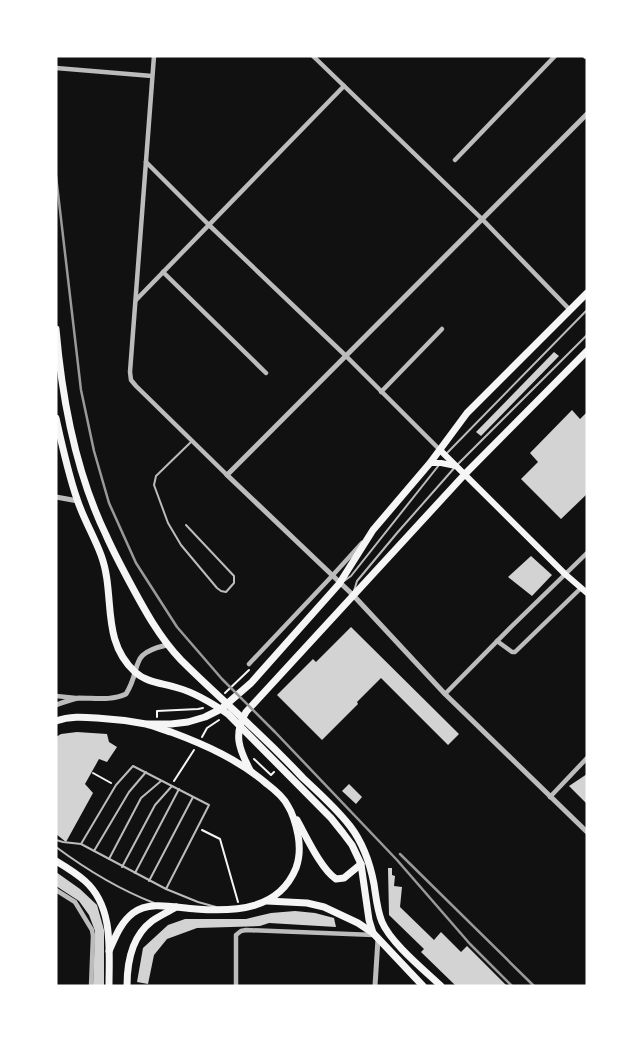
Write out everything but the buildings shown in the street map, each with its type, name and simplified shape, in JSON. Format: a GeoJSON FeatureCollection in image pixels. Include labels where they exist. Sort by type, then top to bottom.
{"type":"FeatureCollection","features":[{"type":"Feature","properties":{"kind":"main road"},"geometry":{"type":"LineString","coordinates":[[56,721],[65,718],[82,717],[116,719],[148,724],[171,724],[205,717],[221,709],[251,682],[339,584],[373,530],[430,463],[442,452],[467,413],[587,293]]}},
{"type":"Feature","properties":{"kind":"main road"},"geometry":{"type":"LineString","coordinates":[[56,329],[68,417],[87,490],[105,534],[148,616],[167,645],[191,670],[256,731],[349,824],[358,837],[369,862],[381,921],[386,930],[441,986]]}},
{"type":"Feature","properties":{"kind":"main road"},"geometry":{"type":"LineString","coordinates":[[250,770],[239,746],[238,730],[246,712],[465,474],[587,351]]}},
{"type":"Feature","properties":{"kind":"main road"},"geometry":{"type":"LineString","coordinates":[[56,418],[69,473],[78,501],[101,556],[108,588],[113,635],[122,654],[135,672],[143,678],[158,684],[178,688],[202,698],[228,714],[331,818],[352,845],[361,864],[370,920],[375,936]]}},
{"type":"Feature","properties":{"kind":"main road"},"geometry":{"type":"LineString","coordinates":[[442,452],[584,591]]}},
{"type":"Feature","properties":{"kind":"main road"},"geometry":{"type":"LineString","coordinates":[[430,463],[456,466]]}},
{"type":"Feature","properties":{"kind":"main road"},"geometry":{"type":"LineString","coordinates":[[148,724],[219,752],[250,770],[275,790],[288,805],[332,877],[340,880],[361,864]]}},
{"type":"Feature","properties":{"kind":"main road"},"geometry":{"type":"LineString","coordinates":[[109,951],[124,923],[133,913],[142,908],[163,906],[228,910],[250,908],[278,894],[289,882],[297,867],[300,853],[297,830],[288,805]]}},
{"type":"Feature","properties":{"kind":"main road"},"geometry":{"type":"LineString","coordinates":[[56,861],[85,881],[98,898],[104,911],[107,922],[109,951],[109,986]]}},
{"type":"Feature","properties":{"kind":"main road"},"geometry":{"type":"LineString","coordinates":[[266,901],[308,903],[324,907],[351,919],[375,936],[423,986]]}},
{"type":"Feature","properties":{"kind":"main road"},"geometry":{"type":"LineString","coordinates":[[127,986],[129,958],[134,944],[143,930],[152,921],[176,907]]}},
{"type":"Feature","properties":{"kind":"street"},"geometry":{"type":"LineString","coordinates":[[154,56],[130,372],[131,380],[352,595],[445,694],[587,832]]}},
{"type":"Feature","properties":{"kind":"street"},"geometry":{"type":"LineString","coordinates":[[314,56],[482,219],[570,310]]}},
{"type":"Feature","properties":{"kind":"street"},"geometry":{"type":"LineString","coordinates":[[455,160],[555,56]]}},
{"type":"Feature","properties":{"kind":"street"},"geometry":{"type":"LineString","coordinates":[[56,68],[152,76]]}},
{"type":"Feature","properties":{"kind":"street"},"geometry":{"type":"LineString","coordinates":[[136,300],[344,86]]}},
{"type":"Feature","properties":{"kind":"street"},"geometry":{"type":"LineString","coordinates":[[227,475],[587,114]]}},
{"type":"Feature","properties":{"kind":"street"},"geometry":{"type":"LineString","coordinates":[[146,162],[442,452]]}},
{"type":"Feature","properties":{"kind":"street"},"geometry":{"type":"LineString","coordinates":[[163,272],[266,373]]}},
{"type":"Feature","properties":{"kind":"street"},"geometry":{"type":"LineString","coordinates":[[381,392],[442,329]]}},
{"type":"Feature","properties":{"kind":"street"},"geometry":{"type":"LineString","coordinates":[[56,497],[78,501]]}},
{"type":"Feature","properties":{"kind":"street"},"geometry":{"type":"LineString","coordinates":[[248,664],[373,530]]}},
{"type":"Feature","properties":{"kind":"street"},"geometry":{"type":"LineString","coordinates":[[445,694],[587,552]]}},
{"type":"Feature","properties":{"kind":"street"},"geometry":{"type":"LineString","coordinates":[[497,641],[512,652],[515,652],[584,591]]}},
{"type":"Feature","properties":{"kind":"street"},"geometry":{"type":"LineString","coordinates":[[56,696],[109,699],[120,697],[128,692],[139,659],[148,650],[167,645]]}},
{"type":"Feature","properties":{"kind":"street"},"geometry":{"type":"LineString","coordinates":[[56,705],[78,698]]}},
{"type":"Feature","properties":{"kind":"street"},"geometry":{"type":"LineString","coordinates":[[550,797],[587,758]]}},
{"type":"Feature","properties":{"kind":"street"},"geometry":{"type":"LineString","coordinates":[[56,890],[75,902],[92,930],[91,986]]}},
{"type":"Feature","properties":{"kind":"street"},"geometry":{"type":"LineString","coordinates":[[236,986],[236,935],[240,931],[246,930],[375,936],[376,986]]}},
{"type":"Feature","properties":{"kind":"lane"},"geometry":{"type":"LineString","coordinates":[[442,452],[587,310]]}},
{"type":"Feature","properties":{"kind":"lane"},"geometry":{"type":"LineString","coordinates":[[352,595],[357,581],[456,466],[587,335]]}},
{"type":"Feature","properties":{"kind":"lane"},"geometry":{"type":"LineString","coordinates":[[186,525],[234,576],[234,583],[226,592],[217,588],[181,545],[168,523],[154,485],[156,476],[192,441]]}},
{"type":"Feature","properties":{"kind":"lane"},"geometry":{"type":"LineString","coordinates":[[339,584],[351,576],[441,463]]}},
{"type":"Feature","properties":{"kind":"lane"},"geometry":{"type":"LineString","coordinates":[[81,844],[116,785],[133,766],[179,789],[209,806],[166,889]]}},
{"type":"Feature","properties":{"kind":"lane"},"geometry":{"type":"LineString","coordinates":[[94,851],[129,792],[146,772]]}},
{"type":"Feature","properties":{"kind":"lane"},"geometry":{"type":"LineString","coordinates":[[109,859],[141,798],[161,780]]}},
{"type":"Feature","properties":{"kind":"lane"},"geometry":{"type":"LineString","coordinates":[[122,867],[154,805],[172,786]]}},
{"type":"Feature","properties":{"kind":"lane"},"geometry":{"type":"LineString","coordinates":[[135,874],[179,789]]}},
{"type":"Feature","properties":{"kind":"lane"},"geometry":{"type":"LineString","coordinates":[[150,881],[194,797]]}},
{"type":"Feature","properties":{"kind":"lane"},"geometry":{"type":"LineString","coordinates":[[56,840],[81,844],[166,889],[198,902],[228,910]]}},
{"type":"Feature","properties":{"kind":"lane"},"geometry":{"type":"LineString","coordinates":[[56,847],[88,870],[109,882],[163,906]]}},
{"type":"Feature","properties":{"kind":"path"},"geometry":{"type":"LineString","coordinates":[[207,728],[228,714]]}},
{"type":"Feature","properties":{"kind":"path"},"geometry":{"type":"LineString","coordinates":[[252,757],[271,775],[274,772]]}},
{"type":"Feature","properties":{"kind":"path"},"geometry":{"type":"LineString","coordinates":[[172,786],[186,763]]}},
{"type":"Feature","properties":{"kind":"path"},"geometry":{"type":"LineString","coordinates":[[93,773],[107,780]]}},
{"type":"Feature","properties":{"kind":"path"},"geometry":{"type":"LineString","coordinates":[[220,839],[240,910]]}},
{"type":"Feature","properties":{"kind":"railway"},"geometry":{"type":"LineString","coordinates":[[56,176],[81,390],[94,451],[109,503],[136,563],[177,627],[222,679],[397,860],[470,944],[512,986]]}},
{"type":"Feature","properties":{"kind":"railway"},"geometry":{"type":"LineString","coordinates":[[400,854],[534,986]]}}]}
